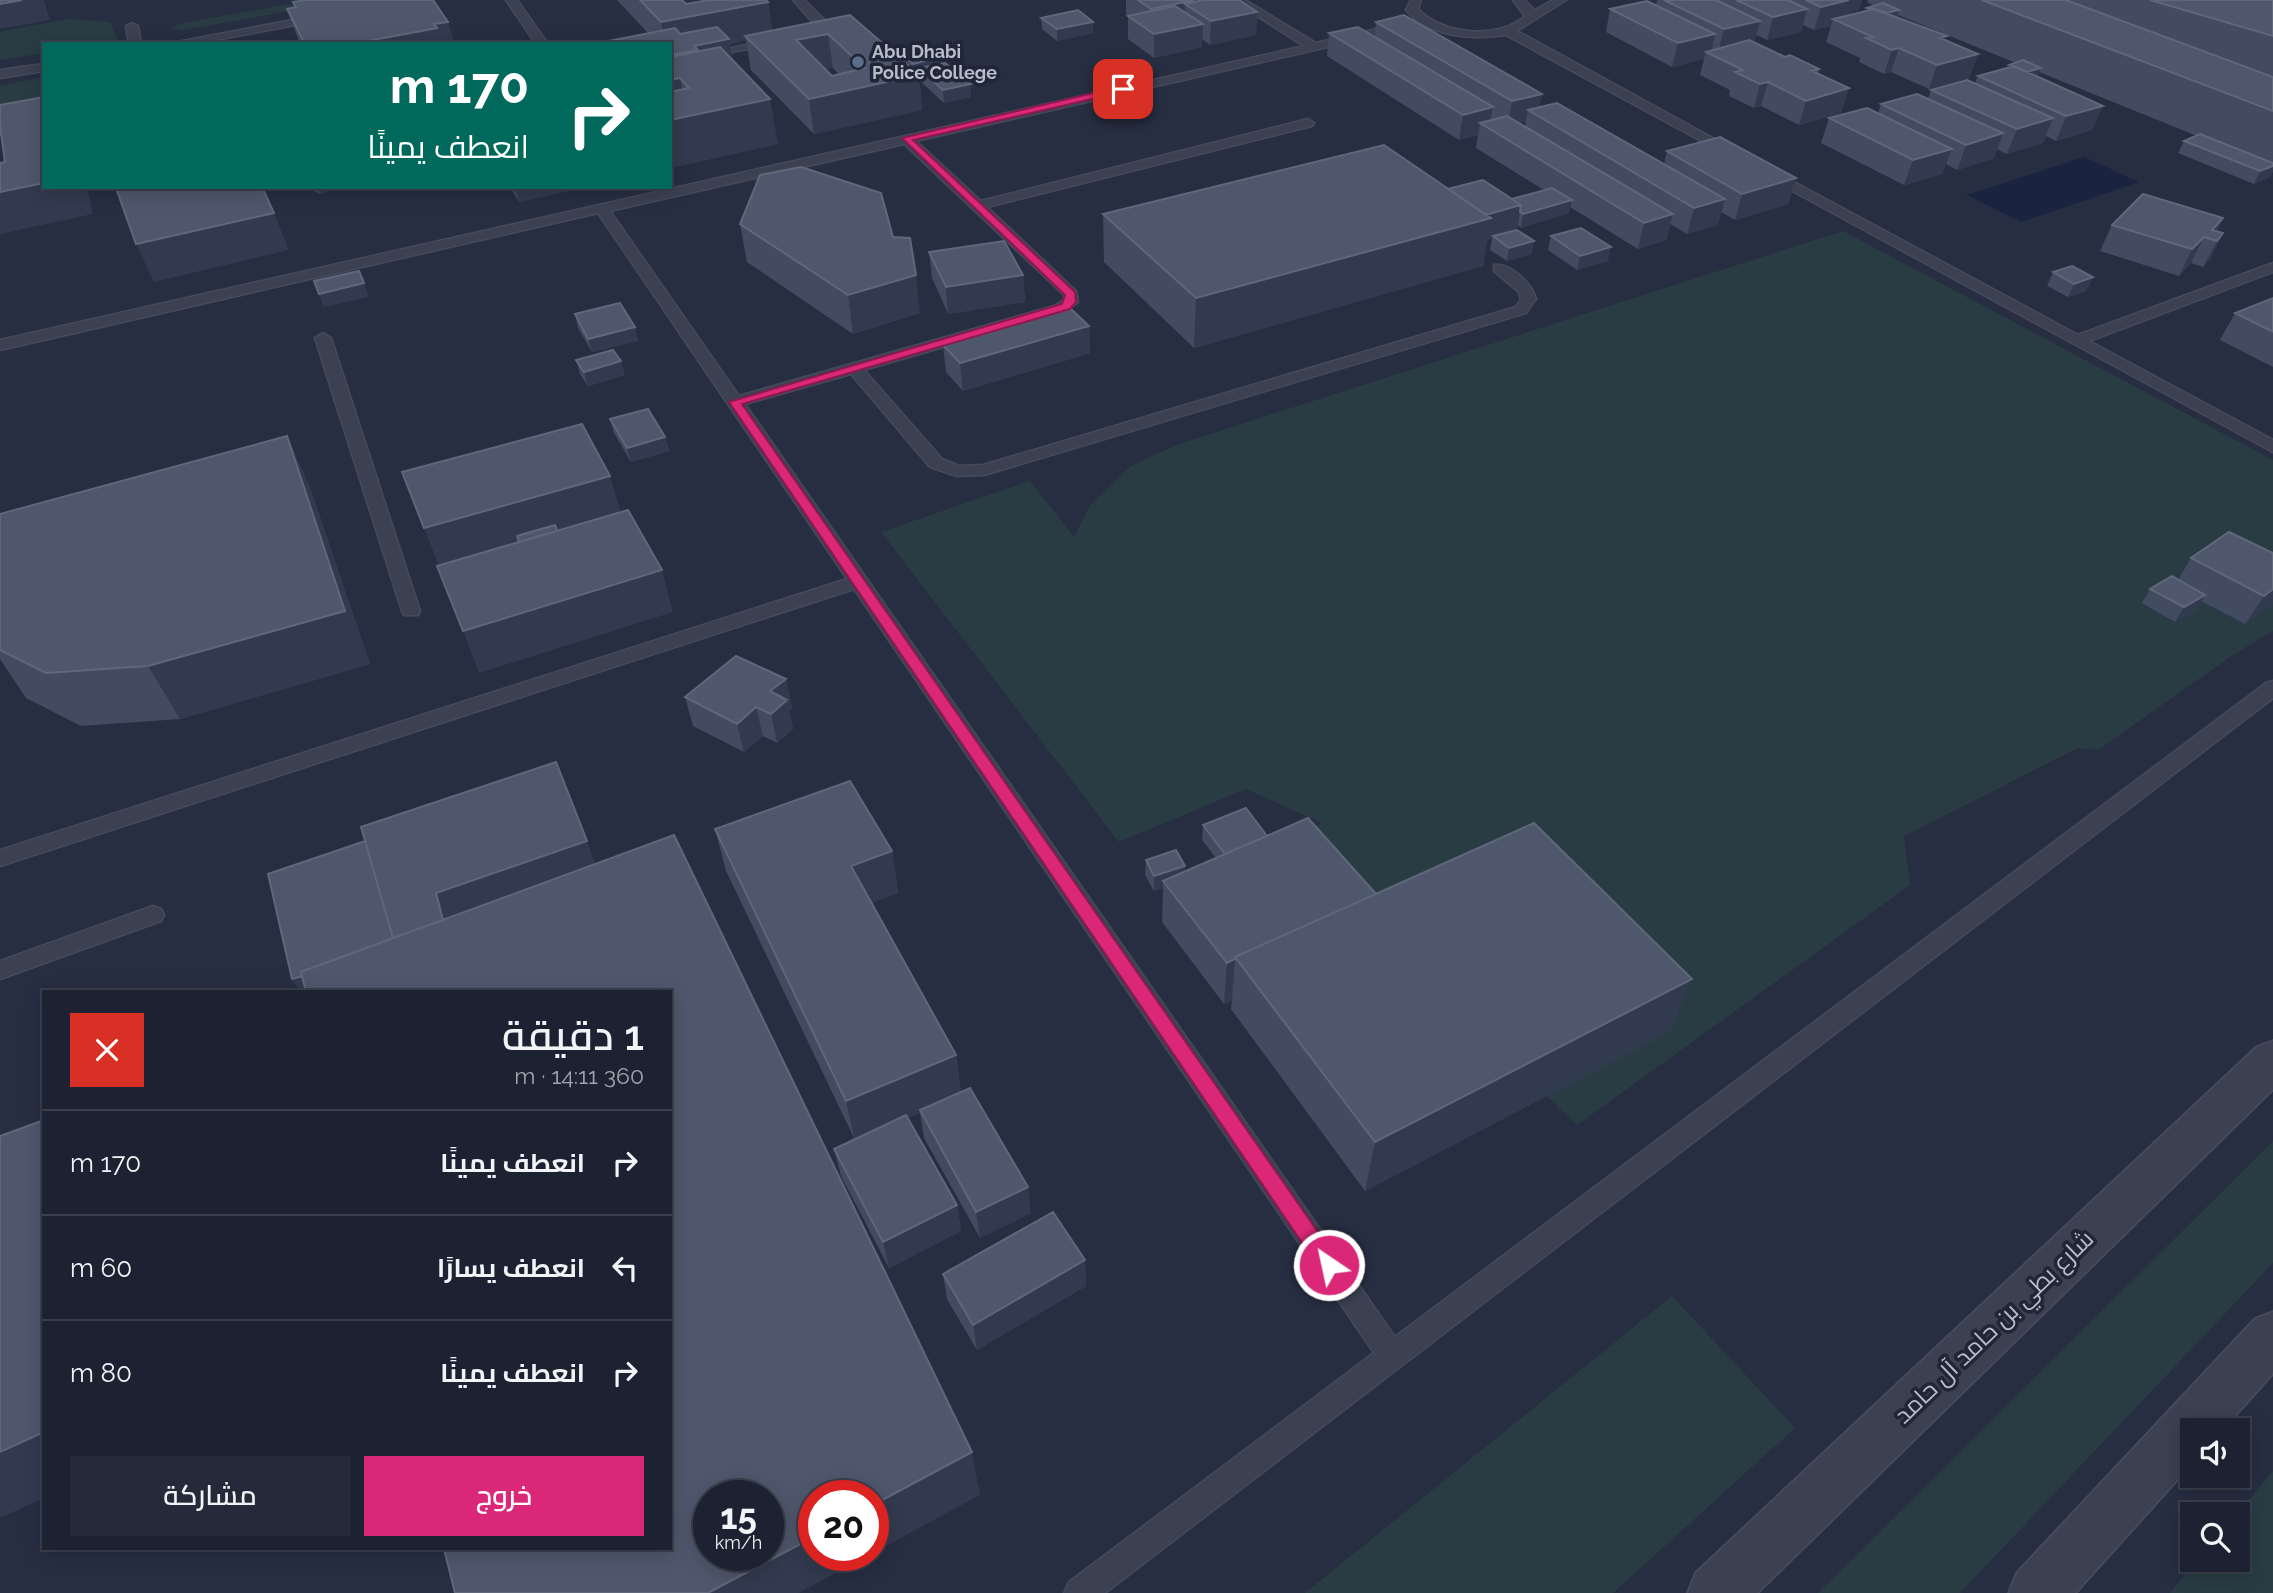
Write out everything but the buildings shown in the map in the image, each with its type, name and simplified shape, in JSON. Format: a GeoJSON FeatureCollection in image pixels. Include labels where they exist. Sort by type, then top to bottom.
{"type":"FeatureCollection","features":[{"type":"Feature","properties":{"kind":"street","name":"شارع بطي بن حامد آل حامد"},"geometry":{"type":"LineString","coordinates":[[1716,1593],[2273,1060]]}},
{"type":"Feature","properties":{"kind":"street"},"geometry":{"type":"LineString","coordinates":[[2037,1593],[2273,1336]]}},
{"type":"Feature","properties":{"kind":"lane"},"geometry":{"type":"LineString","coordinates":[[511,0],[541,42]]}},
{"type":"Feature","properties":{"kind":"lane"},"geometry":{"type":"LineString","coordinates":[[736,50],[806,35],[821,28],[822,23],[798,0]]}},
{"type":"Feature","properties":{"kind":"lane"},"geometry":{"type":"LineString","coordinates":[[1237,0],[1313,46]]}},
{"type":"Feature","properties":{"kind":"lane"},"geometry":{"type":"LineString","coordinates":[[1416,0],[1412,10],[1423,22]]}},
{"type":"Feature","properties":{"kind":"lane"},"geometry":{"type":"LineString","coordinates":[[1518,0],[1530,11],[1531,17]]}},
{"type":"Feature","properties":{"kind":"lane"},"geometry":{"type":"LineString","coordinates":[[0,345],[1423,22],[1463,33],[1508,31],[1519,27],[1561,0]]}},
{"type":"Feature","properties":{"kind":"lane"},"geometry":{"type":"LineString","coordinates":[[194,42],[235,38],[327,17]]}},
{"type":"Feature","properties":{"kind":"lane"},"geometry":{"type":"LineString","coordinates":[[132,26],[135,42]]}},
{"type":"Feature","properties":{"kind":"lane"},"geometry":{"type":"LineString","coordinates":[[1508,31],[2273,447]]}},
{"type":"Feature","properties":{"kind":"lane"},"geometry":{"type":"LineString","coordinates":[[0,74],[42,67]]}},
{"type":"Feature","properties":{"kind":"lane"},"geometry":{"type":"LineString","coordinates":[[977,206],[1308,123]]}},
{"type":"Feature","properties":{"kind":"lane"},"geometry":{"type":"LineString","coordinates":[[735,402],[1059,309],[1071,302],[1071,294],[906,138]]}},
{"type":"Feature","properties":{"kind":"lane"},"geometry":{"type":"LineString","coordinates":[[601,208],[1392,1356]]}},
{"type":"Feature","properties":{"kind":"lane"},"geometry":{"type":"LineString","coordinates":[[2077,340],[2273,267]]}},
{"type":"Feature","properties":{"kind":"lane"},"geometry":{"type":"LineString","coordinates":[[854,368],[936,463],[957,471],[984,470],[1528,306],[1528,293],[1499,268]]}},
{"type":"Feature","properties":{"kind":"lane"},"geometry":{"type":"LineString","coordinates":[[2251,275],[2273,286]]}},
{"type":"Feature","properties":{"kind":"lane"},"geometry":{"type":"LineString","coordinates":[[323,338],[411,611]]}},
{"type":"Feature","properties":{"kind":"lane"},"geometry":{"type":"LineString","coordinates":[[0,858],[858,582]]}},
{"type":"Feature","properties":{"kind":"lane"},"geometry":{"type":"LineString","coordinates":[[1080,1593],[2273,688]]}},
{"type":"Feature","properties":{"kind":"lane"},"geometry":{"type":"LineString","coordinates":[[0,970],[153,915]]}},
{"type":"Feature","properties":{"kind":"shaded area"},"geometry":{"type":"Polygon","coordinates":[[[312,0],[352,0],[183,30],[170,29],[179,24],[312,0]]]}},
{"type":"Feature","properties":{"kind":"shaded area"},"geometry":{"type":"Polygon","coordinates":[[[69,19],[110,22],[118,39],[108,42],[42,42],[42,53],[0,60],[0,34],[3,31],[69,19]]]}},
{"type":"Feature","properties":{"kind":"shaded area"},"geometry":{"type":"Polygon","coordinates":[[[42,77],[42,129],[0,136],[0,86],[42,77]]]}},
{"type":"Feature","properties":{"kind":"shaded area"},"geometry":{"type":"Polygon","coordinates":[[[1843,231],[2273,460],[2273,631],[2233,655],[2098,750],[2078,748],[1904,836],[1910,885],[1577,1125],[1353,914],[1289,840],[1322,823],[1246,789],[1119,842],[881,532],[1030,481],[1074,537],[1090,505],[1131,466],[1176,445],[1843,231]]]}},
{"type":"Feature","properties":{"kind":"shaded area"},"geometry":{"type":"Polygon","coordinates":[[[2273,1141],[2273,1263],[1960,1593],[1818,1593],[2273,1141]]]}},
{"type":"Feature","properties":{"kind":"shaded area"},"geometry":{"type":"Polygon","coordinates":[[[1672,1296],[1795,1428],[1613,1593],[1305,1593],[1672,1296]]]}},
{"type":"Feature","properties":{"kind":"shaded area"},"geometry":{"type":"Polygon","coordinates":[[[2273,1471],[2273,1593],[2170,1593],[2187,1572],[2250,1572],[2250,1502],[2247,1502],[2273,1471]]]}},
{"type":"Feature","properties":{"kind":"water"},"geometry":{"type":"Polygon","coordinates":[[[2084,157],[2139,182],[2021,222],[1967,195],[2084,157]]]}},
{"type":"Feature","properties":{"kind":"place","name":"Abu Dhabi Police College"},"geometry":{"type":"Point","coordinates":[858,62]}},
{"type":"Feature","properties":{"kind":"route"},"geometry":{"type":"LineString","coordinates":[[1123,89],[906,138],[1071,294],[1071,302],[1059,309],[735,402],[1329,1265]]}}]}
